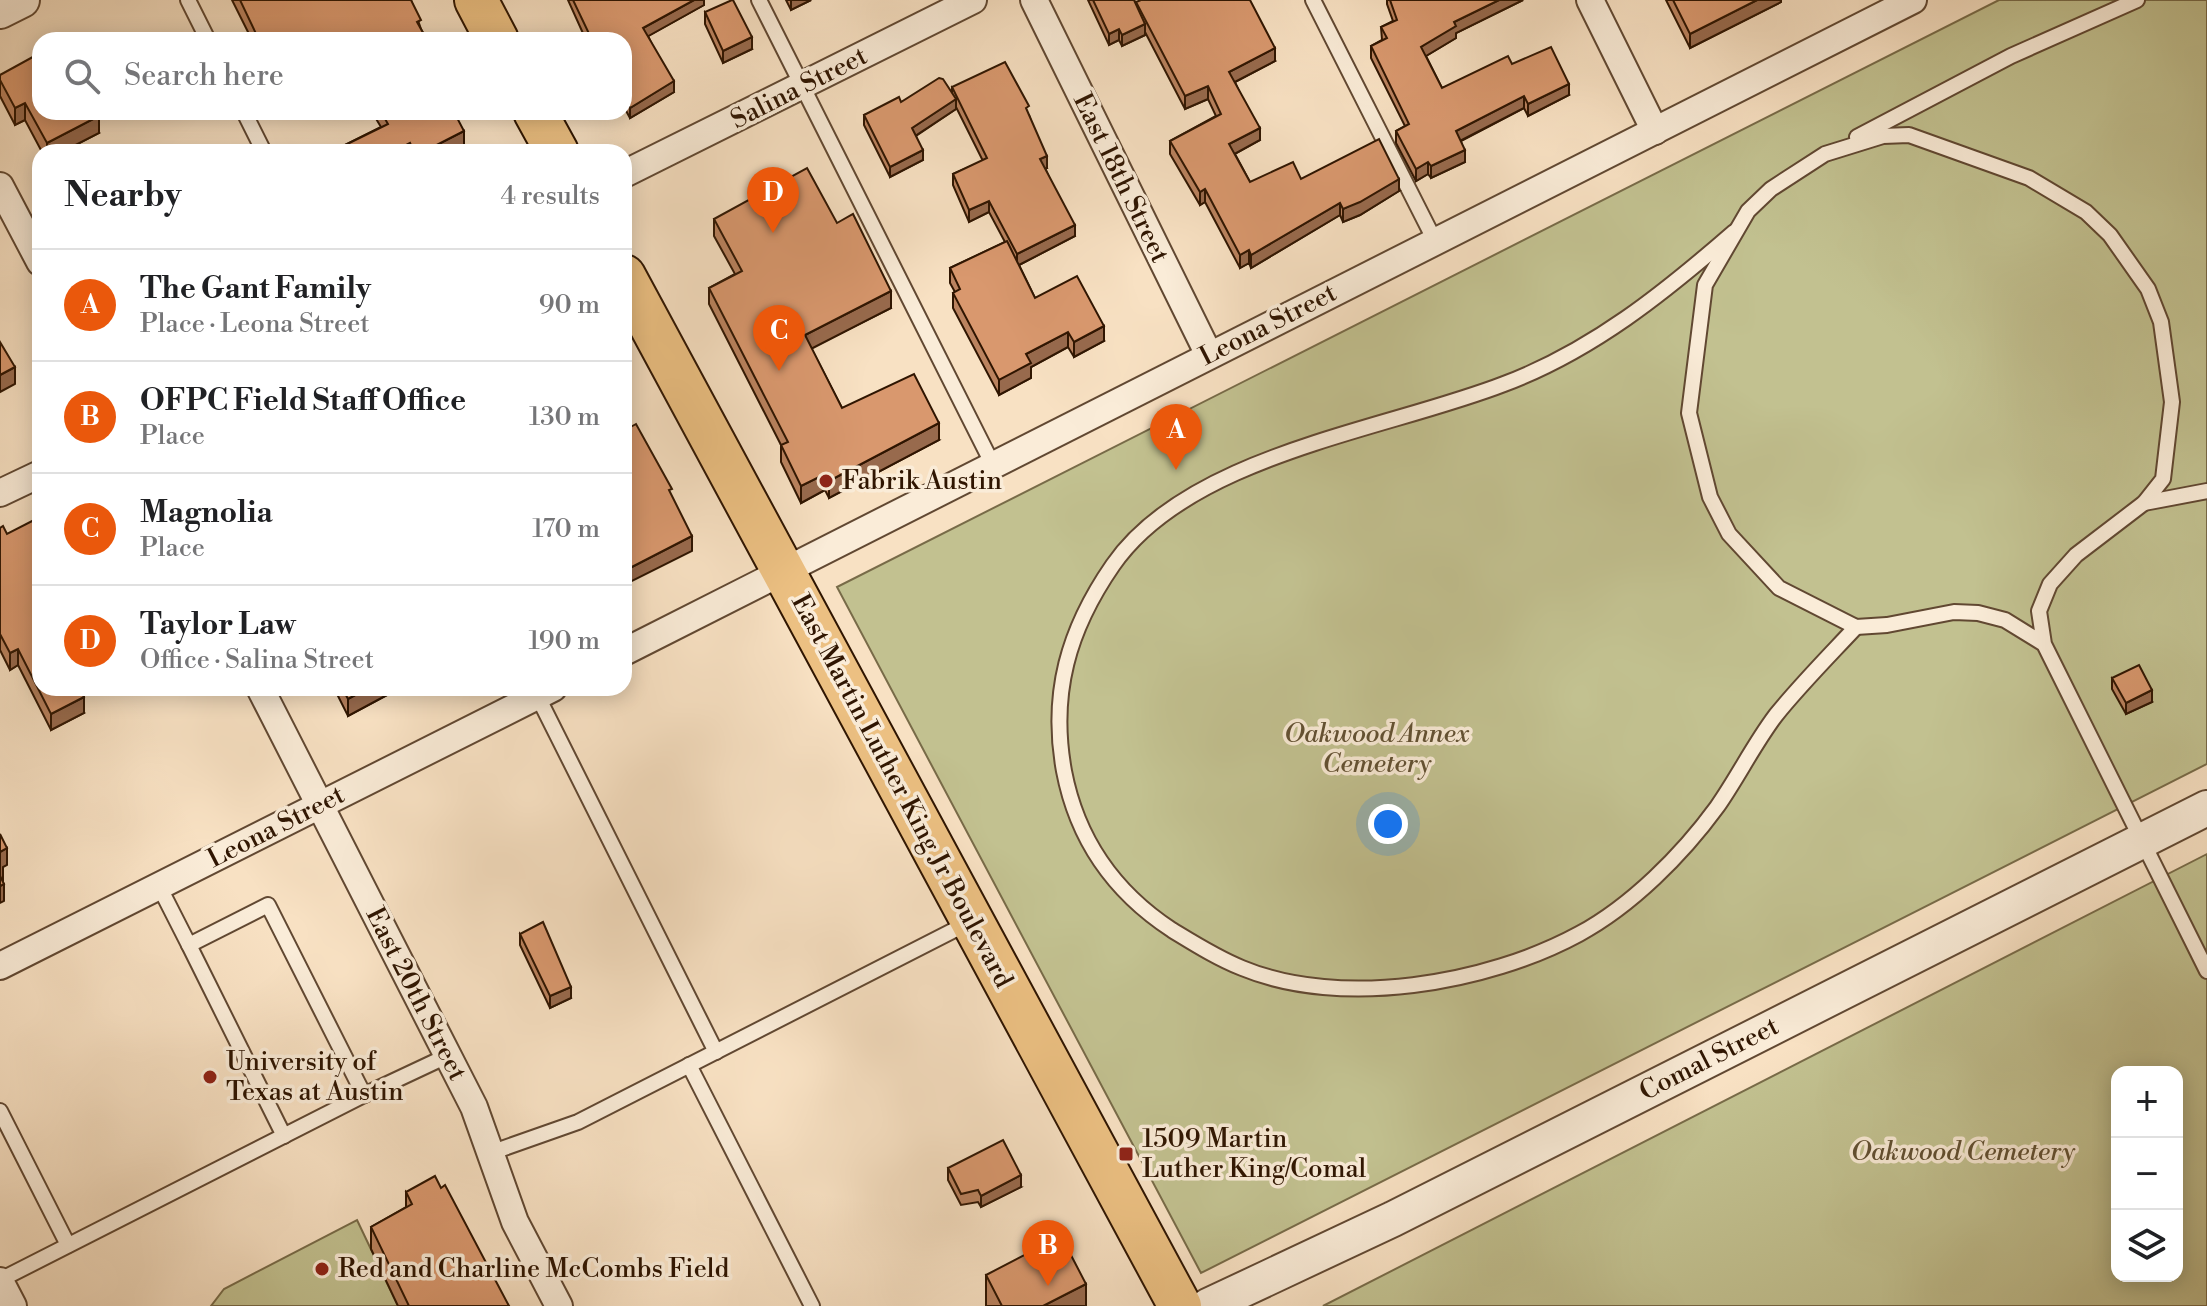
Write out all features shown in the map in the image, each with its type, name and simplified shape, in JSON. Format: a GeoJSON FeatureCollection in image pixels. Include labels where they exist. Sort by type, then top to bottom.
{"type":"FeatureCollection","features":[{"type":"Feature","properties":{"kind":"main road"},"geometry":{"type":"LineString","coordinates":[[476,0],[493,32]]}},
{"type":"Feature","properties":{"kind":"main road"},"geometry":{"type":"LineString","coordinates":[[539,120],[553,144]]}},
{"type":"Feature","properties":{"kind":"main road","name":"East Martin Luther King Jr Boulevard"},"geometry":{"type":"LineString","coordinates":[[632,291],[786,571],[970,922],[1180,1306]]}},
{"type":"Feature","properties":{"kind":"street"},"geometry":{"type":"LineString","coordinates":[[0,11],[22,0]]}},
{"type":"Feature","properties":{"kind":"street","name":"Salina Street"},"geometry":{"type":"LineString","coordinates":[[632,170],[973,0]]}},
{"type":"Feature","properties":{"kind":"street","name":"East 18th Street"},"geometry":{"type":"LineString","coordinates":[[1034,0],[1209,355]]}},
{"type":"Feature","properties":{"kind":"street"},"geometry":{"type":"LineString","coordinates":[[1590,0],[1655,131]]}},
{"type":"Feature","properties":{"kind":"street","name":"Leona Street"},"geometry":{"type":"LineString","coordinates":[[632,648],[1655,131],[1874,9],[1913,0]]}},
{"type":"Feature","properties":{"kind":"street"},"geometry":{"type":"LineString","coordinates":[[0,186],[32,247]]}},
{"type":"Feature","properties":{"kind":"street"},"geometry":{"type":"LineString","coordinates":[[0,493],[32,478]]}},
{"type":"Feature","properties":{"kind":"street","name":"East 20th Street"},"geometry":{"type":"LineString","coordinates":[[264,696],[474,1107],[515,1222],[559,1306]]}},
{"type":"Feature","properties":{"kind":"street","name":"Leona Street"},"geometry":{"type":"LineString","coordinates":[[0,966],[532,696]]}},
{"type":"Feature","properties":{"kind":"street","name":"Comal Street"},"geometry":{"type":"LineString","coordinates":[[1208,1306],[1393,1219],[2207,808]]}},
{"type":"Feature","properties":{"kind":"street"},"geometry":{"type":"LineString","coordinates":[[0,1280],[13,1306]]}},
{"type":"Feature","properties":{"kind":"lane"},"geometry":{"type":"LineString","coordinates":[[188,0],[204,32]]}},
{"type":"Feature","properties":{"kind":"lane"},"geometry":{"type":"LineString","coordinates":[[759,0],[993,465]]}},
{"type":"Feature","properties":{"kind":"lane"},"geometry":{"type":"LineString","coordinates":[[1313,0],[1435,241]]}},
{"type":"Feature","properties":{"kind":"lane"},"geometry":{"type":"LineString","coordinates":[[2044,644],[2005,620],[1978,613],[1954,612],[1887,625],[1856,627],[1779,588],[1729,534],[1710,497],[1689,413],[1693,367],[1705,285],[1748,211],[1771,189],[1825,154],[2011,56],[2137,0]]}},
{"type":"Feature","properties":{"kind":"lane"},"geometry":{"type":"LineString","coordinates":[[248,120],[260,144]]}},
{"type":"Feature","properties":{"kind":"lane"},"geometry":{"type":"LineString","coordinates":[[1825,154],[1883,136],[1909,135],[2029,178],[2086,212],[2110,235],[2148,289],[2161,322],[2172,402],[2163,479],[2144,503],[2076,555],[2050,584],[2039,611],[2044,644],[2207,971]]}},
{"type":"Feature","properties":{"kind":"lane"},"geometry":{"type":"LineString","coordinates":[[1734,232],[1633,315],[1543,367],[1482,392],[1263,462],[1177,505],[1140,533],[1113,564],[1069,645],[1057,731],[1081,834],[1112,880],[1158,920],[1201,948],[1245,970],[1297,982],[1362,989],[1422,985],[1471,976],[1523,959],[1581,933],[1654,877],[1716,809],[1773,719],[1856,627]]}},
{"type":"Feature","properties":{"kind":"lane"},"geometry":{"type":"LineString","coordinates":[[2144,503],[2207,491]]}},
{"type":"Feature","properties":{"kind":"lane"},"geometry":{"type":"LineString","coordinates":[[544,696],[716,1052]]}},
{"type":"Feature","properties":{"kind":"lane"},"geometry":{"type":"LineString","coordinates":[[159,886],[284,1136]]}},
{"type":"Feature","properties":{"kind":"lane"},"geometry":{"type":"LineString","coordinates":[[189,945],[268,905],[364,1095]]}},
{"type":"Feature","properties":{"kind":"lane"},"geometry":{"type":"LineString","coordinates":[[490,1153],[578,1122],[970,922]]}},
{"type":"Feature","properties":{"kind":"lane"},"geometry":{"type":"LineString","coordinates":[[0,1280],[447,1056]]}},
{"type":"Feature","properties":{"kind":"lane"},"geometry":{"type":"LineString","coordinates":[[689,1065],[812,1306]]}},
{"type":"Feature","properties":{"kind":"lane"},"geometry":{"type":"LineString","coordinates":[[0,1111],[68,1245]]}},
{"type":"Feature","properties":{"kind":"green space","name":"Oakwood Annex Cemetery"},"geometry":{"type":"Polygon","coordinates":[[[1999,0],[2207,0],[2207,764],[1201,1273],[837,587],[1999,0]]]}},
{"type":"Feature","properties":{"kind":"green space","name":"Oakwood Cemetery"},"geometry":{"type":"Polygon","coordinates":[[[2207,854],[2207,1306],[1323,1306],[2207,854]]]}},
{"type":"Feature","properties":{"kind":"green space","name":"Red and Charline McCombs Field"},"geometry":{"type":"Polygon","coordinates":[[[357,1220],[398,1306],[211,1306],[224,1289],[357,1220]]]}},
{"type":"Feature","properties":{"kind":"building"},"geometry":{"type":"Polygon","coordinates":[[[240,0],[411,0],[421,20],[417,22],[423,32],[255,32],[240,0]]]}},
{"type":"Feature","properties":{"kind":"building"},"geometry":{"type":"Polygon","coordinates":[[[573,0],[694,0],[643,28],[674,81],[632,107],[632,32],[588,32],[573,0]]]}},
{"type":"Feature","properties":{"kind":"building"},"geometry":{"type":"Polygon","coordinates":[[[733,0],[752,37],[723,51],[705,12],[733,0]]]}},
{"type":"Feature","properties":{"kind":"building"},"geometry":{"type":"Polygon","coordinates":[[[1093,0],[1134,0],[1145,24],[1122,35],[1119,29],[1109,34],[1093,0]]]}},
{"type":"Feature","properties":{"kind":"building"},"geometry":{"type":"Polygon","coordinates":[[[1250,0],[1275,48],[1229,72],[1260,128],[1229,144],[1250,182],[1293,162],[1301,179],[1379,139],[1399,179],[1343,209],[1340,203],[1251,255],[1249,250],[1240,255],[1205,189],[1200,192],[1170,141],[1221,114],[1208,86],[1185,96],[1136,2],[1250,0]]]}},
{"type":"Feature","properties":{"kind":"building"},"geometry":{"type":"Polygon","coordinates":[[[1390,0],[1499,0],[1454,22],[1456,26],[1421,47],[1442,88],[1508,56],[1512,64],[1551,47],[1569,84],[1528,104],[1524,96],[1456,131],[1465,150],[1431,166],[1428,162],[1416,169],[1396,131],[1409,124],[1371,46],[1387,38],[1381,27],[1397,20],[1390,0]]]}},
{"type":"Feature","properties":{"kind":"building"},"geometry":{"type":"Polygon","coordinates":[[[1673,0],[1757,0],[1690,34],[1673,0]]]}},
{"type":"Feature","properties":{"kind":"building"},"geometry":{"type":"Polygon","coordinates":[[[32,57],[32,116],[25,103],[15,108],[0,75],[32,57]]]}},
{"type":"Feature","properties":{"kind":"building"},"geometry":{"type":"Polygon","coordinates":[[[1005,62],[1029,106],[1026,108],[1047,156],[1040,159],[1075,225],[1017,254],[989,201],[969,210],[953,174],[987,158],[952,87],[1005,62]]]}},
{"type":"Feature","properties":{"kind":"building"},"geometry":{"type":"Polygon","coordinates":[[[939,78],[943,79],[956,99],[912,128],[923,150],[890,167],[864,115],[899,97],[901,102],[939,78]]]}},
{"type":"Feature","properties":{"kind":"building"},"geometry":{"type":"Polygon","coordinates":[[[34,120],[91,120],[47,143],[34,120]]]}},
{"type":"Feature","properties":{"kind":"building"},"geometry":{"type":"Polygon","coordinates":[[[386,120],[458,120],[464,131],[439,144],[347,144],[388,124],[386,120]]]}},
{"type":"Feature","properties":{"kind":"building"},"geometry":{"type":"Polygon","coordinates":[[[807,168],[837,223],[853,214],[891,291],[805,335],[842,408],[914,374],[939,423],[829,481],[825,474],[801,486],[781,445],[788,442],[709,288],[742,271],[714,219],[807,168]]]}},
{"type":"Feature","properties":{"kind":"building"},"geometry":{"type":"Polygon","coordinates":[[[1007,241],[1035,298],[1077,276],[1104,326],[1074,342],[1068,332],[1026,354],[1031,363],[999,380],[953,293],[960,289],[950,268],[1007,241]]]}},
{"type":"Feature","properties":{"kind":"building"},"geometry":{"type":"Polygon","coordinates":[[[0,342],[15,367],[0,375],[0,342]]]}},
{"type":"Feature","properties":{"kind":"building"},"geometry":{"type":"Polygon","coordinates":[[[636,424],[672,489],[669,490],[692,536],[632,567],[632,426],[636,424]]]}},
{"type":"Feature","properties":{"kind":"building"},"geometry":{"type":"Polygon","coordinates":[[[32,521],[32,677],[18,649],[10,653],[0,634],[0,528],[3,526],[7,534],[32,521]]]}},
{"type":"Feature","properties":{"kind":"building"},"geometry":{"type":"Polygon","coordinates":[[[2139,665],[2152,690],[2126,703],[2112,678],[2139,665]]]}},
{"type":"Feature","properties":{"kind":"building"},"geometry":{"type":"Polygon","coordinates":[[[42,696],[84,696],[84,697],[51,714],[42,696]]]}},
{"type":"Feature","properties":{"kind":"building"},"geometry":{"type":"Polygon","coordinates":[[[0,834],[7,848],[0,852],[0,834]]]}},
{"type":"Feature","properties":{"kind":"building"},"geometry":{"type":"Polygon","coordinates":[[[543,922],[571,987],[550,996],[520,934],[543,922]]]}},
{"type":"Feature","properties":{"kind":"building"},"geometry":{"type":"Polygon","coordinates":[[[1003,1140],[1021,1175],[981,1196],[978,1190],[961,1194],[948,1168],[1003,1140]]]}},
{"type":"Feature","properties":{"kind":"building"},"geometry":{"type":"Polygon","coordinates":[[[435,1176],[441,1188],[445,1185],[509,1306],[409,1306],[371,1227],[412,1204],[406,1192],[435,1176]]]}},
{"type":"Feature","properties":{"kind":"building"},"geometry":{"type":"Polygon","coordinates":[[[1061,1236],[1086,1284],[1043,1306],[1002,1306],[986,1275],[1061,1236]]]}},
{"type":"Feature","properties":{"kind":"place","name":"Taylor Law"},"geometry":{"type":"Point","coordinates":[773,233]}},
{"type":"Feature","properties":{"kind":"place","name":"Magnolia"},"geometry":{"type":"Point","coordinates":[779,371]}},
{"type":"Feature","properties":{"kind":"place","name":"The Gant Family"},"geometry":{"type":"Point","coordinates":[1176,470]}},
{"type":"Feature","properties":{"kind":"place","name":"Fabrik Austin"},"geometry":{"type":"Point","coordinates":[826,481]}},
{"type":"Feature","properties":{"kind":"place","name":"University of Texas at Austin"},"geometry":{"type":"Point","coordinates":[210,1077]}},
{"type":"Feature","properties":{"kind":"place","name":"1509 Martin Luther King/Comal"},"geometry":{"type":"Point","coordinates":[1126,1154]}},
{"type":"Feature","properties":{"kind":"place","name":"Red and Charline McCombs Field"},"geometry":{"type":"Point","coordinates":[322,1269]}},
{"type":"Feature","properties":{"kind":"place","name":"OFPC Field Staff Office"},"geometry":{"type":"Point","coordinates":[1048,1286]}}]}
